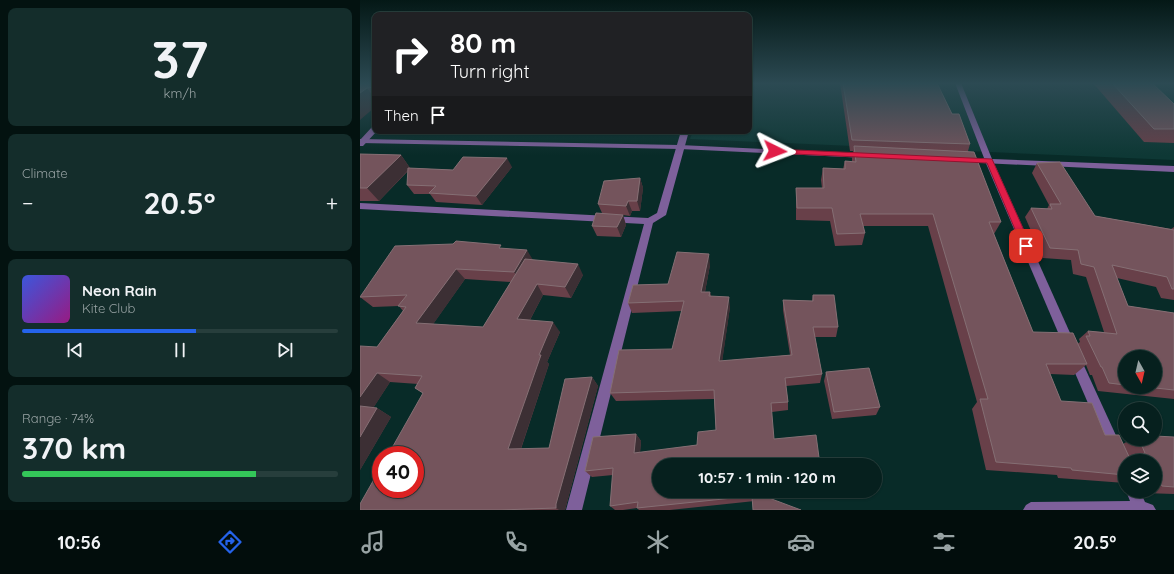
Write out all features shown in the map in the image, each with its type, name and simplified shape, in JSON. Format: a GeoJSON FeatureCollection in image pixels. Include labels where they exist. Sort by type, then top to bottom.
{"type":"FeatureCollection","features":[{"type":"Feature","properties":{"kind":"street"},"geometry":{"type":"LineString","coordinates":[[967,107],[989,161],[1118,457]]}},
{"type":"Feature","properties":{"kind":"street"},"geometry":{"type":"LineString","coordinates":[[361,142],[372,132]]}},
{"type":"Feature","properties":{"kind":"street"},"geometry":{"type":"LineString","coordinates":[[360,206],[649,221],[661,215],[684,134]]}},
{"type":"Feature","properties":{"kind":"street"},"geometry":{"type":"LineString","coordinates":[[361,142],[680,146],[878,156]]}},
{"type":"Feature","properties":{"kind":"street"},"geometry":{"type":"LineString","coordinates":[[958,159],[1174,169]]}},
{"type":"Feature","properties":{"kind":"street"},"geometry":{"type":"LineString","coordinates":[[574,510],[649,221]]}},
{"type":"Feature","properties":{"kind":"street"},"geometry":{"type":"LineString","coordinates":[[1031,510],[1143,509],[1137,498]]}},
{"type":"Feature","properties":{"kind":"shaded area"},"geometry":{"type":"Polygon","coordinates":[[[752,107],[1174,107],[1174,160],[690,139],[692,134],[752,134],[752,107]]]}},
{"type":"Feature","properties":{"kind":"building"},"geometry":{"type":"Polygon","coordinates":[[[847,107],[949,107],[952,114],[959,114],[970,144],[852,140],[847,107]]]}},
{"type":"Feature","properties":{"kind":"building"},"geometry":{"type":"Polygon","coordinates":[[[1134,107],[1174,107],[1174,129],[1154,129],[1134,107]]]}},
{"type":"Feature","properties":{"kind":"building"},"geometry":{"type":"Polygon","coordinates":[[[854,146],[974,152],[1001,222],[989,222],[1033,332],[1073,333],[1087,364],[1046,364],[1061,401],[1092,403],[1105,435],[1118,435],[1118,446],[1124,446],[1128,454],[1118,454],[1118,474],[1072,470],[1071,468],[996,462],[980,399],[988,399],[933,214],[860,214],[865,233],[837,234],[832,208],[797,208],[796,188],[824,188],[823,168],[845,169],[845,161],[856,162],[854,146]]]}},
{"type":"Feature","properties":{"kind":"building"},"geometry":{"type":"Polygon","coordinates":[[[360,154],[401,155],[367,188],[360,188],[360,154]]]}},
{"type":"Feature","properties":{"kind":"building"},"geometry":{"type":"Polygon","coordinates":[[[463,157],[507,158],[476,196],[429,193],[436,186],[407,185],[408,168],[453,170],[463,157]]]}},
{"type":"Feature","properties":{"kind":"building"},"geometry":{"type":"Polygon","coordinates":[[[1060,162],[1095,216],[1174,230],[1174,289],[1172,289],[1167,277],[1112,265],[1128,306],[1174,313],[1174,390],[1162,389],[1162,350],[1118,350],[1118,384],[1109,383],[1086,336],[1090,336],[1088,331],[1117,334],[1094,267],[1081,264],[1078,250],[1050,248],[1031,208],[1052,209],[1050,204],[1061,204],[1037,163],[1060,162]]]}},
{"type":"Feature","properties":{"kind":"building"},"geometry":{"type":"Polygon","coordinates":[[[640,178],[637,201],[628,201],[626,206],[598,204],[604,181],[640,178]]]}},
{"type":"Feature","properties":{"kind":"building"},"geometry":{"type":"Polygon","coordinates":[[[596,213],[623,215],[617,227],[592,226],[596,213]]]}},
{"type":"Feature","properties":{"kind":"building"},"geometry":{"type":"Polygon","coordinates":[[[456,241],[501,245],[499,248],[527,250],[514,272],[456,269],[416,323],[483,327],[525,259],[578,264],[565,287],[537,284],[517,319],[553,322],[539,355],[541,355],[508,449],[549,448],[565,379],[592,377],[556,508],[500,510],[360,510],[360,504],[372,483],[372,498],[424,498],[424,446],[393,446],[423,393],[415,388],[422,376],[377,373],[360,397],[360,346],[377,347],[406,307],[398,306],[407,295],[360,297],[395,246],[453,244],[456,241]]]}},
{"type":"Feature","properties":{"kind":"building"},"geometry":{"type":"Polygon","coordinates":[[[677,252],[709,254],[701,292],[710,292],[709,296],[729,297],[719,361],[792,355],[783,300],[813,301],[813,295],[834,295],[838,327],[813,327],[822,374],[785,378],[788,402],[771,403],[774,439],[816,435],[819,458],[652,458],[652,498],[733,498],[637,508],[638,502],[610,506],[613,468],[585,471],[593,437],[636,434],[634,453],[697,445],[698,432],[716,430],[714,390],[610,393],[619,350],[672,349],[684,301],[628,303],[633,285],[668,284],[677,252]]]}},
{"type":"Feature","properties":{"kind":"building"},"geometry":{"type":"Polygon","coordinates":[[[869,368],[880,407],[834,412],[826,372],[869,368]]]}},
{"type":"Feature","properties":{"kind":"building"},"geometry":{"type":"Polygon","coordinates":[[[360,406],[377,408],[360,437],[360,406]]]}},
{"type":"Feature","properties":{"kind":"building"},"geometry":{"type":"Polygon","coordinates":[[[1162,436],[1174,437],[1174,487],[1162,486],[1162,454],[1143,454],[1145,453],[1142,446],[1162,446],[1162,436]]]}},
{"type":"Feature","properties":{"kind":"building"},"geometry":{"type":"Polygon","coordinates":[[[752,498],[769,498],[801,510],[753,510],[752,498]]]}},
{"type":"Feature","properties":{"kind":"route"},"geometry":{"type":"LineString","coordinates":[[775,151],[989,161],[1026,246]]}}]}
